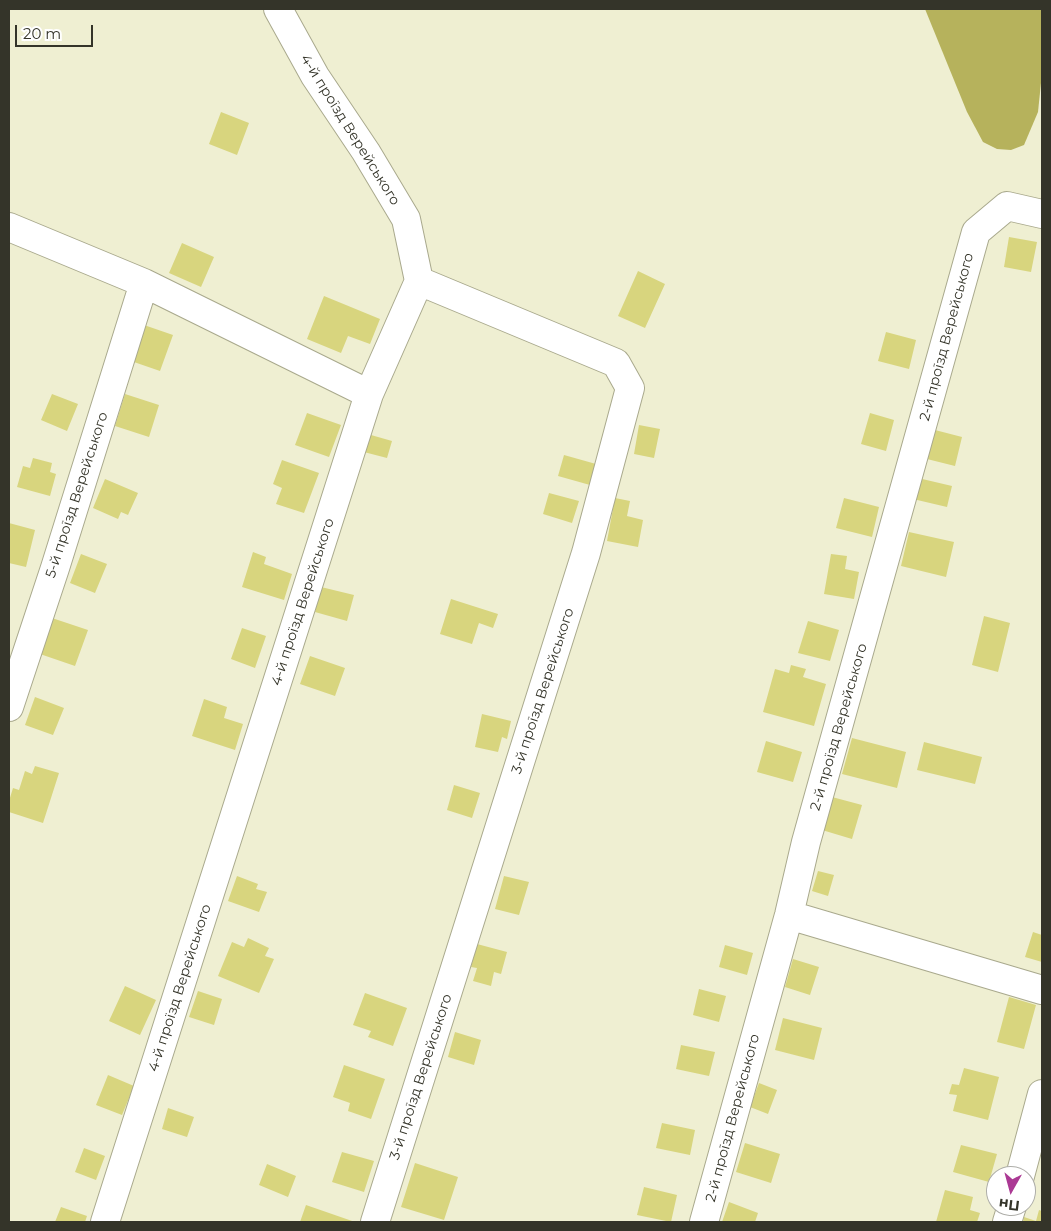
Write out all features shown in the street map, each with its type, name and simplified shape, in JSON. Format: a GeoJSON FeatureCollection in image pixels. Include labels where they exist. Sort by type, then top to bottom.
{"type":"FeatureCollection","features":[{"type":"Feature","properties":{"kind":"street","name":"4-й проїзд Верейського"},"geometry":{"type":"LineString","coordinates":[[105,1222],[369,394],[419,281],[406,219],[366,152],[315,76],[278,9]]}},
{"type":"Feature","properties":{"kind":"street","name":"2-й проїзд Верейського"},"geometry":{"type":"LineString","coordinates":[[704,1222],[788,915],[806,842],[976,232],[1007,206],[1042,214]]}},
{"type":"Feature","properties":{"kind":"street"},"geometry":{"type":"LineString","coordinates":[[9,227],[144,283],[369,394]]}},
{"type":"Feature","properties":{"kind":"street","name":"3-й проїзд Верейського"},"geometry":{"type":"LineString","coordinates":[[375,1222],[586,553],[630,388],[616,363],[419,281]]}},
{"type":"Feature","properties":{"kind":"street","name":"5-й проїзд Верейського"},"geometry":{"type":"LineString","coordinates":[[9,707],[55,568],[144,283]]}},
{"type":"Feature","properties":{"kind":"street"},"geometry":{"type":"LineString","coordinates":[[788,915],[1042,990]]}},
{"type":"Feature","properties":{"kind":"street"},"geometry":{"type":"LineString","coordinates":[[1023,1166],[1042,1094]]}},
{"type":"Feature","properties":{"kind":"shaded area"},"geometry":{"type":"Polygon","coordinates":[[[925,9],[1042,9],[1042,73],[1038,112],[1024,145],[1011,150],[997,149],[983,142],[967,112],[925,9]]]}},
{"type":"Feature","properties":{"kind":"building"},"geometry":{"type":"Polygon","coordinates":[[[221,112],[249,123],[237,155],[209,144],[221,112]]]}},
{"type":"Feature","properties":{"kind":"building"},"geometry":{"type":"Polygon","coordinates":[[[1009,237],[1037,242],[1031,272],[1004,267],[1009,237]]]}},
{"type":"Feature","properties":{"kind":"building"},"geometry":{"type":"Polygon","coordinates":[[[182,243],[214,257],[201,287],[169,273],[182,243]]]}},
{"type":"Feature","properties":{"kind":"building"},"geometry":{"type":"Polygon","coordinates":[[[638,271],[665,284],[645,328],[618,316],[638,271]]]}},
{"type":"Feature","properties":{"kind":"building"},"geometry":{"type":"Polygon","coordinates":[[[324,296],[380,319],[370,344],[348,336],[341,353],[307,339],[324,296]]]}},
{"type":"Feature","properties":{"kind":"building"},"geometry":{"type":"Polygon","coordinates":[[[144,325],[173,335],[160,371],[131,361],[144,325]]]}},
{"type":"Feature","properties":{"kind":"building"},"geometry":{"type":"Polygon","coordinates":[[[886,332],[916,340],[909,369],[878,361],[886,332]]]}},
{"type":"Feature","properties":{"kind":"building"},"geometry":{"type":"Polygon","coordinates":[[[52,394],[78,404],[67,431],[41,420],[52,394]]]}},
{"type":"Feature","properties":{"kind":"building"},"geometry":{"type":"Polygon","coordinates":[[[125,394],[159,405],[149,437],[115,426],[125,394]]]}},
{"type":"Feature","properties":{"kind":"building"},"geometry":{"type":"Polygon","coordinates":[[[307,413],[341,425],[329,457],[295,445],[307,413]]]}},
{"type":"Feature","properties":{"kind":"building"},"geometry":{"type":"Polygon","coordinates":[[[870,413],[894,420],[886,451],[861,444],[870,413]]]}},
{"type":"Feature","properties":{"kind":"building"},"geometry":{"type":"Polygon","coordinates":[[[639,425],[660,429],[654,458],[634,454],[639,425]]]}},
{"type":"Feature","properties":{"kind":"building"},"geometry":{"type":"Polygon","coordinates":[[[935,430],[962,437],[955,466],[927,459],[935,430]]]}},
{"type":"Feature","properties":{"kind":"building"},"geometry":{"type":"Polygon","coordinates":[[[364,433],[392,441],[387,458],[360,451],[364,433]]]}},
{"type":"Feature","properties":{"kind":"building"},"geometry":{"type":"Polygon","coordinates":[[[564,455],[596,464],[590,485],[558,476],[564,455]]]}},
{"type":"Feature","properties":{"kind":"building"},"geometry":{"type":"Polygon","coordinates":[[[33,458],[52,463],[50,472],[56,474],[50,496],[17,487],[23,466],[30,468],[33,458]]]}},
{"type":"Feature","properties":{"kind":"building"},"geometry":{"type":"Polygon","coordinates":[[[282,460],[319,473],[304,513],[276,504],[282,488],[273,484],[282,460]]]}},
{"type":"Feature","properties":{"kind":"building"},"geometry":{"type":"Polygon","coordinates":[[[918,478],[952,486],[947,507],[913,499],[918,478]]]}},
{"type":"Feature","properties":{"kind":"building"},"geometry":{"type":"Polygon","coordinates":[[[105,479],[138,493],[128,515],[121,512],[118,519],[93,508],[105,479]]]}},
{"type":"Feature","properties":{"kind":"building"},"geometry":{"type":"Polygon","coordinates":[[[549,493],[579,501],[572,523],[543,514],[549,493]]]}},
{"type":"Feature","properties":{"kind":"building"},"geometry":{"type":"Polygon","coordinates":[[[615,498],[630,501],[627,516],[643,520],[638,547],[607,541],[615,498]]]}},
{"type":"Feature","properties":{"kind":"building"},"geometry":{"type":"Polygon","coordinates":[[[844,498],[879,507],[872,537],[836,528],[844,498]]]}},
{"type":"Feature","properties":{"kind":"building"},"geometry":{"type":"Polygon","coordinates":[[[9,523],[35,530],[26,567],[9,563],[9,523]]]}},
{"type":"Feature","properties":{"kind":"building"},"geometry":{"type":"Polygon","coordinates":[[[909,532],[954,542],[946,577],[901,566],[909,532]]]}},
{"type":"Feature","properties":{"kind":"building"},"geometry":{"type":"Polygon","coordinates":[[[253,552],[266,557],[264,564],[292,574],[284,600],[242,587],[253,552]]]}},
{"type":"Feature","properties":{"kind":"building"},"geometry":{"type":"Polygon","coordinates":[[[81,554],[107,564],[95,593],[70,583],[81,554]]]}},
{"type":"Feature","properties":{"kind":"building"},"geometry":{"type":"Polygon","coordinates":[[[831,554],[847,556],[845,569],[859,572],[854,599],[824,594],[831,554]]]}},
{"type":"Feature","properties":{"kind":"building"},"geometry":{"type":"Polygon","coordinates":[[[321,587],[354,595],[347,621],[315,612],[321,587]]]}},
{"type":"Feature","properties":{"kind":"building"},"geometry":{"type":"Polygon","coordinates":[[[451,599],[498,614],[493,628],[479,623],[472,644],[440,634],[451,599]]]}},
{"type":"Feature","properties":{"kind":"building"},"geometry":{"type":"Polygon","coordinates":[[[984,616],[1010,623],[998,672],[972,665],[984,616]]]}},
{"type":"Feature","properties":{"kind":"building"},"geometry":{"type":"Polygon","coordinates":[[[52,618],[88,630],[75,666],[40,654],[52,618]]]}},
{"type":"Feature","properties":{"kind":"building"},"geometry":{"type":"Polygon","coordinates":[[[808,621],[839,630],[830,661],[798,653],[808,621]]]}},
{"type":"Feature","properties":{"kind":"building"},"geometry":{"type":"Polygon","coordinates":[[[242,628],[266,636],[255,668],[231,659],[242,628]]]}},
{"type":"Feature","properties":{"kind":"building"},"geometry":{"type":"Polygon","coordinates":[[[310,656],[345,668],[335,696],[300,684],[310,656]]]}},
{"type":"Feature","properties":{"kind":"building"},"geometry":{"type":"Polygon","coordinates":[[[791,665],[806,669],[803,677],[826,684],[814,726],[763,712],[775,669],[789,673],[791,665]]]}},
{"type":"Feature","properties":{"kind":"building"},"geometry":{"type":"Polygon","coordinates":[[[35,697],[64,708],[53,735],[25,725],[35,697]]]}},
{"type":"Feature","properties":{"kind":"building"},"geometry":{"type":"Polygon","coordinates":[[[204,699],[227,707],[224,718],[243,724],[235,750],[192,736],[204,699]]]}},
{"type":"Feature","properties":{"kind":"building"},"geometry":{"type":"Polygon","coordinates":[[[482,714],[511,721],[507,739],[502,737],[498,752],[475,747],[482,714]]]}},
{"type":"Feature","properties":{"kind":"building"},"geometry":{"type":"Polygon","coordinates":[[[852,738],[906,752],[897,788],[842,774],[852,738]]]}},
{"type":"Feature","properties":{"kind":"building"},"geometry":{"type":"Polygon","coordinates":[[[766,741],[802,752],[793,782],[757,772],[766,741]]]}},
{"type":"Feature","properties":{"kind":"building"},"geometry":{"type":"Polygon","coordinates":[[[924,742],[982,757],[975,784],[917,770],[924,742]]]}},
{"type":"Feature","properties":{"kind":"building"},"geometry":{"type":"Polygon","coordinates":[[[35,766],[59,773],[43,823],[9,812],[9,801],[13,788],[19,790],[25,771],[32,774],[35,766]]]}},
{"type":"Feature","properties":{"kind":"building"},"geometry":{"type":"Polygon","coordinates":[[[454,785],[480,793],[472,818],[447,810],[454,785]]]}},
{"type":"Feature","properties":{"kind":"building"},"geometry":{"type":"Polygon","coordinates":[[[832,797],[862,805],[852,839],[822,830],[832,797]]]}},
{"type":"Feature","properties":{"kind":"building"},"geometry":{"type":"Polygon","coordinates":[[[818,871],[834,875],[828,896],[812,891],[818,871]]]}},
{"type":"Feature","properties":{"kind":"building"},"geometry":{"type":"Polygon","coordinates":[[[237,876],[258,884],[256,889],[267,892],[259,912],[228,901],[237,876]]]}},
{"type":"Feature","properties":{"kind":"building"},"geometry":{"type":"Polygon","coordinates":[[[504,876],[529,882],[519,915],[495,909],[504,876]]]}},
{"type":"Feature","properties":{"kind":"building"},"geometry":{"type":"Polygon","coordinates":[[[1033,932],[1042,935],[1042,962],[1025,957],[1033,932]]]}},
{"type":"Feature","properties":{"kind":"building"},"geometry":{"type":"Polygon","coordinates":[[[248,938],[269,948],[265,956],[274,959],[259,993],[218,976],[232,942],[244,947],[248,938]]]}},
{"type":"Feature","properties":{"kind":"building"},"geometry":{"type":"Polygon","coordinates":[[[477,944],[507,952],[501,974],[494,972],[491,986],[473,981],[477,968],[471,967],[477,944]]]}},
{"type":"Feature","properties":{"kind":"building"},"geometry":{"type":"Polygon","coordinates":[[[725,945],[753,953],[747,975],[719,967],[725,945]]]}},
{"type":"Feature","properties":{"kind":"building"},"geometry":{"type":"Polygon","coordinates":[[[793,959],[819,967],[810,995],[785,987],[793,959]]]}},
{"type":"Feature","properties":{"kind":"building"},"geometry":{"type":"Polygon","coordinates":[[[125,986],[156,1000],[140,1035],[109,1021],[125,986]]]}},
{"type":"Feature","properties":{"kind":"building"},"geometry":{"type":"Polygon","coordinates":[[[699,989],[726,996],[719,1022],[693,1015],[699,989]]]}},
{"type":"Feature","properties":{"kind":"building"},"geometry":{"type":"Polygon","coordinates":[[[198,991],[222,999],[214,1025],[189,1017],[198,991]]]}},
{"type":"Feature","properties":{"kind":"building"},"geometry":{"type":"Polygon","coordinates":[[[365,993],[407,1008],[393,1046],[368,1037],[371,1031],[353,1025],[365,993]]]}},
{"type":"Feature","properties":{"kind":"building"},"geometry":{"type":"Polygon","coordinates":[[[1009,997],[1036,1005],[1024,1049],[997,1042],[1009,997]]]}},
{"type":"Feature","properties":{"kind":"building"},"geometry":{"type":"Polygon","coordinates":[[[783,1018],[822,1028],[814,1060],[775,1050],[783,1018]]]}},
{"type":"Feature","properties":{"kind":"building"},"geometry":{"type":"Polygon","coordinates":[[[455,1032],[481,1040],[474,1065],[448,1057],[455,1032]]]}},
{"type":"Feature","properties":{"kind":"building"},"geometry":{"type":"Polygon","coordinates":[[[681,1045],[715,1052],[709,1076],[676,1069],[681,1045]]]}},
{"type":"Feature","properties":{"kind":"building"},"geometry":{"type":"Polygon","coordinates":[[[344,1065],[385,1079],[371,1119],[348,1111],[350,1103],[333,1097],[344,1065]]]}},
{"type":"Feature","properties":{"kind":"building"},"geometry":{"type":"Polygon","coordinates":[[[964,1068],[999,1077],[988,1120],[953,1111],[957,1095],[949,1094],[952,1084],[959,1085],[964,1068]]]}},
{"type":"Feature","properties":{"kind":"building"},"geometry":{"type":"Polygon","coordinates":[[[108,1075],[134,1086],[122,1115],[96,1105],[108,1075]]]}},
{"type":"Feature","properties":{"kind":"building"},"geometry":{"type":"Polygon","coordinates":[[[759,1083],[777,1090],[768,1114],[750,1107],[759,1083]]]}},
{"type":"Feature","properties":{"kind":"building"},"geometry":{"type":"Polygon","coordinates":[[[168,1108],[194,1117],[187,1137],[162,1129],[168,1108]]]}},
{"type":"Feature","properties":{"kind":"building"},"geometry":{"type":"Polygon","coordinates":[[[662,1123],[695,1130],[690,1155],[656,1148],[662,1123]]]}},
{"type":"Feature","properties":{"kind":"building"},"geometry":{"type":"Polygon","coordinates":[[[745,1143],[780,1154],[771,1183],[736,1172],[745,1143]]]}},
{"type":"Feature","properties":{"kind":"building"},"geometry":{"type":"Polygon","coordinates":[[[961,1145],[997,1154],[994,1166],[986,1166],[986,1181],[953,1172],[961,1145]]]}},
{"type":"Feature","properties":{"kind":"building"},"geometry":{"type":"Polygon","coordinates":[[[84,1148],[105,1156],[96,1180],[75,1172],[84,1148]]]}},
{"type":"Feature","properties":{"kind":"building"},"geometry":{"type":"Polygon","coordinates":[[[342,1152],[374,1161],[364,1192],[332,1182],[342,1152]]]}},
{"type":"Feature","properties":{"kind":"building"},"geometry":{"type":"Polygon","coordinates":[[[415,1163],[458,1177],[444,1220],[401,1207],[415,1163]]]}},
{"type":"Feature","properties":{"kind":"building"},"geometry":{"type":"Polygon","coordinates":[[[267,1164],[296,1176],[288,1197],[259,1185],[267,1164]]]}},
{"type":"Feature","properties":{"kind":"building"},"geometry":{"type":"Polygon","coordinates":[[[644,1187],[677,1195],[671,1222],[637,1215],[644,1187]]]}},
{"type":"Feature","properties":{"kind":"building"},"geometry":{"type":"Polygon","coordinates":[[[945,1190],[973,1197],[970,1210],[980,1213],[977,1222],[936,1222],[945,1190]]]}},
{"type":"Feature","properties":{"kind":"building"},"geometry":{"type":"Polygon","coordinates":[[[729,1202],[758,1213],[755,1222],[722,1222],[729,1202]]]}},
{"type":"Feature","properties":{"kind":"building"},"geometry":{"type":"Polygon","coordinates":[[[306,1205],[355,1222],[300,1222],[306,1205]]]}},
{"type":"Feature","properties":{"kind":"building"},"geometry":{"type":"Polygon","coordinates":[[[61,1207],[87,1216],[85,1222],[55,1222],[61,1207]]]}},
{"type":"Feature","properties":{"kind":"building"},"geometry":{"type":"Polygon","coordinates":[[[1039,1210],[1042,1211],[1042,1222],[1023,1222],[1024,1217],[1036,1221],[1039,1210]]]}}]}
